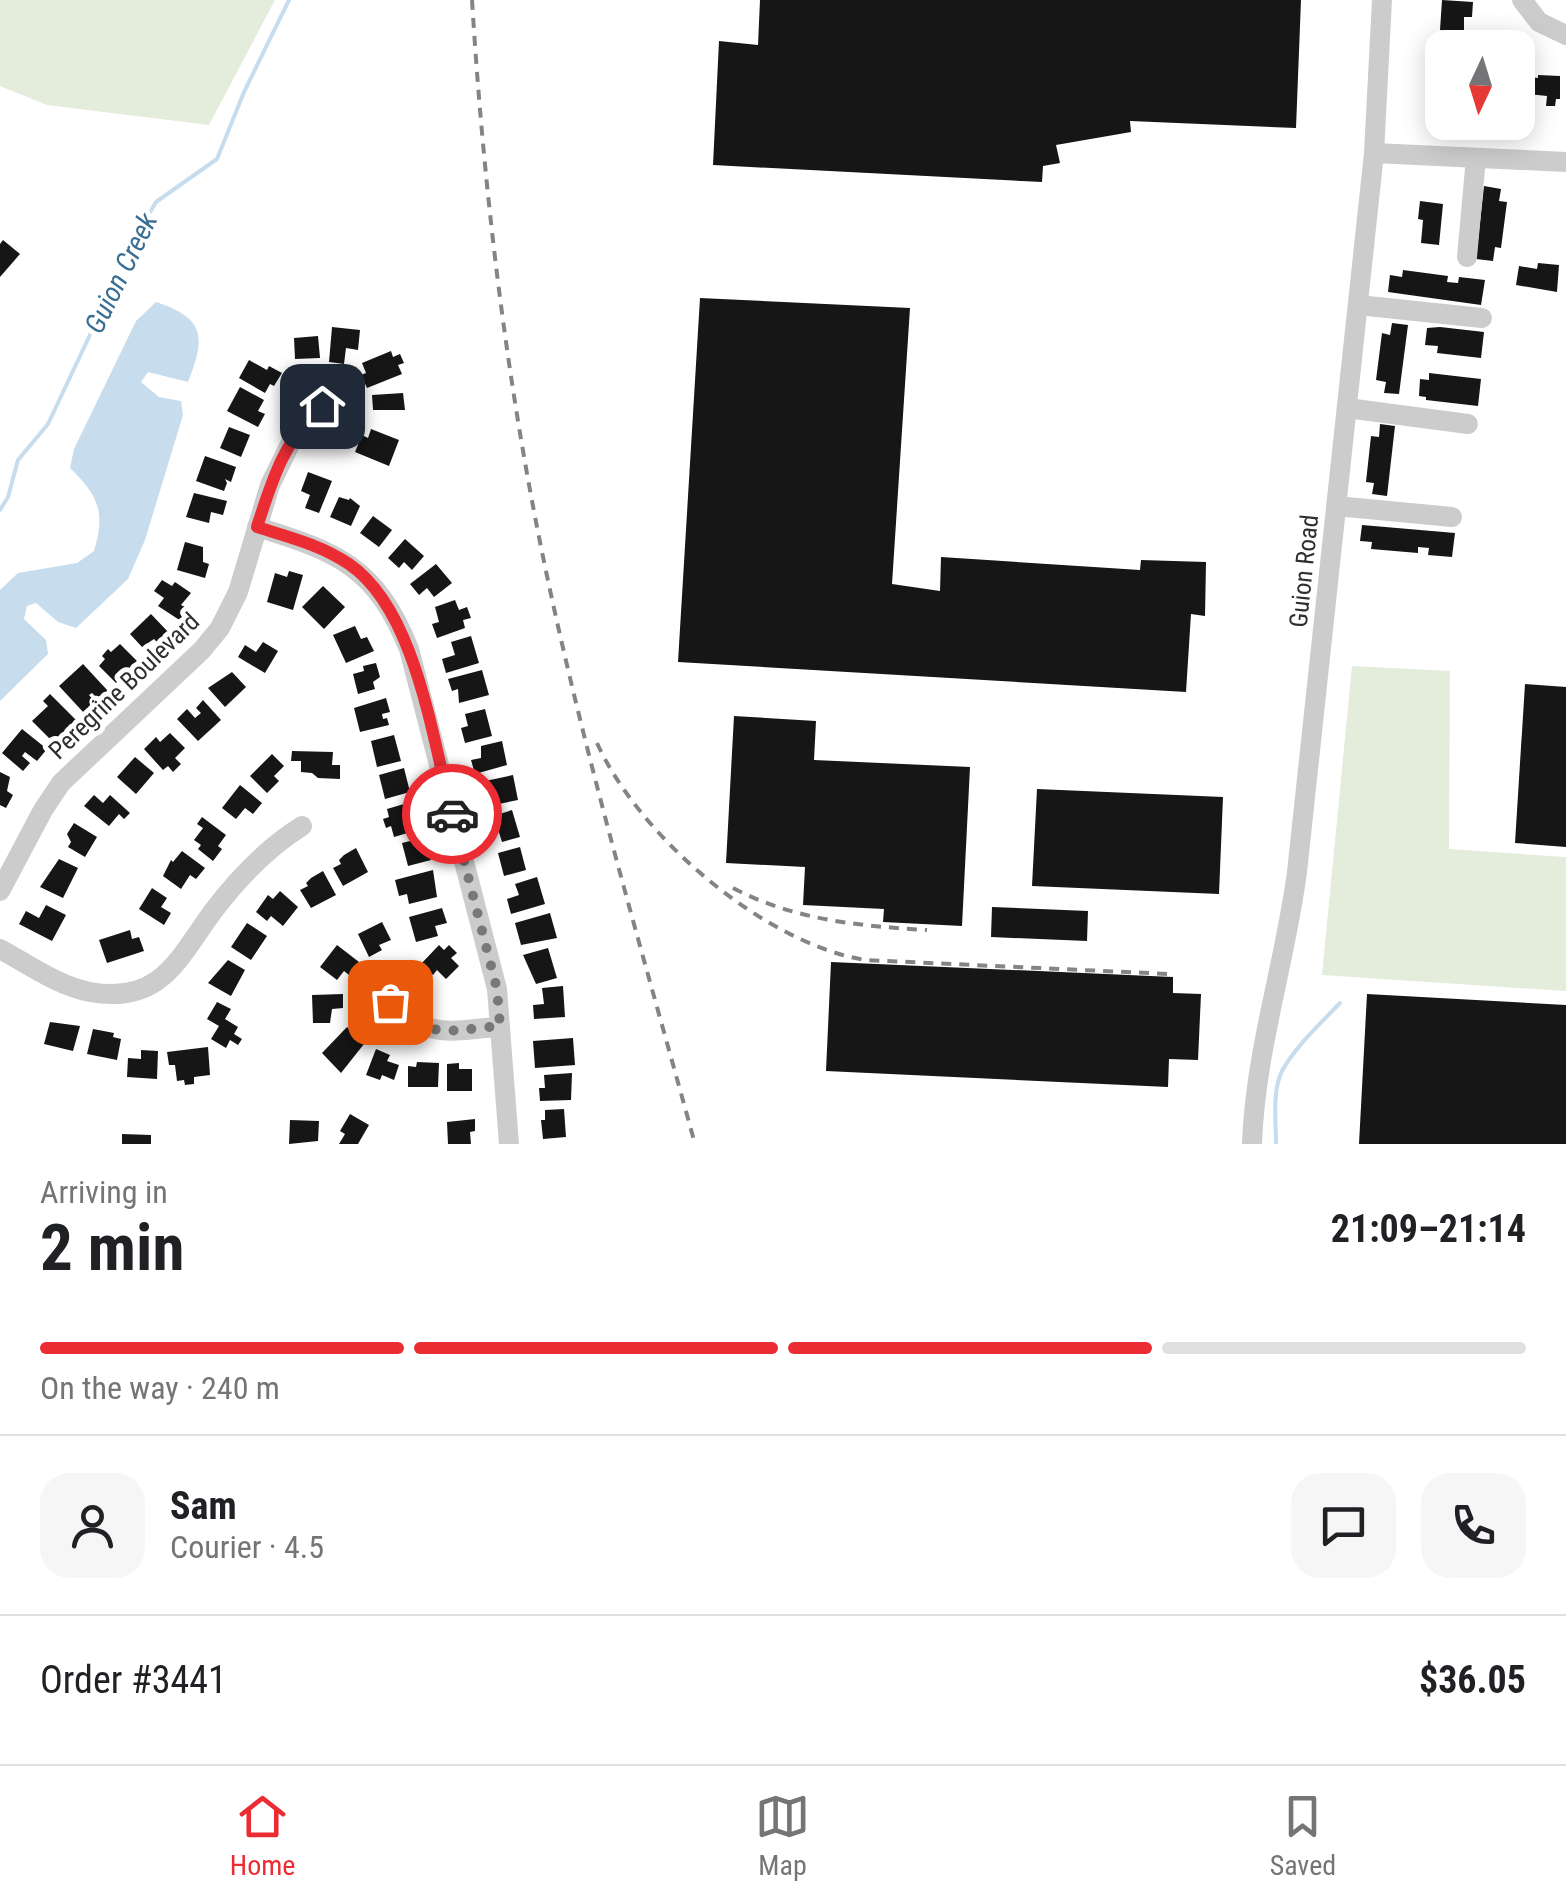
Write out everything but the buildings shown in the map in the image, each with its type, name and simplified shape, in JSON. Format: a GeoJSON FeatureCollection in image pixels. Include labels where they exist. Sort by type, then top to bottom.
{"type":"FeatureCollection","features":[{"type":"Feature","properties":{"kind":"street","name":"Guion Road"},"geometry":{"type":"LineString","coordinates":[[1252,1144],[1260,1063],[1292,906],[1374,153],[1382,0]]}},
{"type":"Feature","properties":{"kind":"street"},"geometry":{"type":"LineString","coordinates":[[1527,7],[1539,22],[1566,35]]}},
{"type":"Feature","properties":{"kind":"street"},"geometry":{"type":"LineString","coordinates":[[1374,153],[1566,162]]}},
{"type":"Feature","properties":{"kind":"street"},"geometry":{"type":"LineString","coordinates":[[1467,256],[1476,158]]}},
{"type":"Feature","properties":{"kind":"street"},"geometry":{"type":"LineString","coordinates":[[1358,305],[1482,318]]}},
{"type":"Feature","properties":{"kind":"street","name":"Peregrine Boulevard"},"geometry":{"type":"LineString","coordinates":[[0,891],[43,810],[62,783],[202,650],[220,628],[238,592],[270,485],[299,426],[322,406]]}},
{"type":"Feature","properties":{"kind":"street"},"geometry":{"type":"LineString","coordinates":[[1347,408],[1468,424]]}},
{"type":"Feature","properties":{"kind":"street"},"geometry":{"type":"LineString","coordinates":[[1336,506],[1452,517]]}},
{"type":"Feature","properties":{"kind":"street"},"geometry":{"type":"LineString","coordinates":[[257,527],[318,546],[348,563],[374,586],[397,619],[409,649],[492,970],[508,1144]]}},
{"type":"Feature","properties":{"kind":"street"},"geometry":{"type":"LineString","coordinates":[[0,949],[89,992],[118,994],[153,983],[184,958],[214,911],[259,858],[302,826]]}},
{"type":"Feature","properties":{"kind":"street"},"geometry":{"type":"LineString","coordinates":[[390,1002],[424,1028],[500,1026]]}},
{"type":"Feature","properties":{"kind":"green space"},"geometry":{"type":"Polygon","coordinates":[[[0,0],[275,0],[209,125],[47,105],[0,86],[0,0]]]}},
{"type":"Feature","properties":{"kind":"green space"},"geometry":{"type":"Polygon","coordinates":[[[1352,666],[1450,671],[1449,849],[1566,857],[1566,991],[1322,975],[1352,666]]]}},
{"type":"Feature","properties":{"kind":"water"},"geometry":{"type":"Polygon","coordinates":[[[156,302],[192,322],[199,341],[188,382],[148,372],[141,382],[159,397],[181,401],[183,415],[145,540],[128,579],[76,628],[58,622],[36,603],[27,606],[24,619],[46,640],[48,654],[0,701],[0,590],[18,573],[77,563],[94,551],[99,515],[93,496],[70,468],[74,449],[136,321],[156,302]]]}},
{"type":"Feature","properties":{"kind":"waterway","name":"Guion Creek"},"geometry":{"type":"LineString","coordinates":[[0,510],[8,497],[18,460],[48,424],[127,264],[136,236],[156,202],[217,159],[244,92],[289,0]]}},
{"type":"Feature","properties":{"kind":"waterway"},"geometry":{"type":"LineString","coordinates":[[1276,1144],[1276,1097],[1282,1071],[1301,1044],[1340,1003]]}},
{"type":"Feature","properties":{"kind":"railway"},"geometry":{"type":"LineString","coordinates":[[472,0],[496,265],[537,527],[590,760],[695,1144]]}},
{"type":"Feature","properties":{"kind":"railway"},"geometry":{"type":"LineString","coordinates":[[597,743],[642,814],[708,880],[786,932],[826,950],[865,960],[1169,974]]}},
{"type":"Feature","properties":{"kind":"railway"},"geometry":{"type":"LineString","coordinates":[[733,888],[803,914],[927,930]]}},
{"type":"Feature","properties":{"kind":"way so far"},"geometry":{"type":"LineString","coordinates":[[390,1002],[424,1028],[500,1026],[497,989],[452,814]]}},
{"type":"Feature","properties":{"kind":"route"},"geometry":{"type":"LineString","coordinates":[[322,406],[299,426],[270,485],[257,527],[318,546],[348,563],[390,607],[409,649],[452,814]]}}]}
